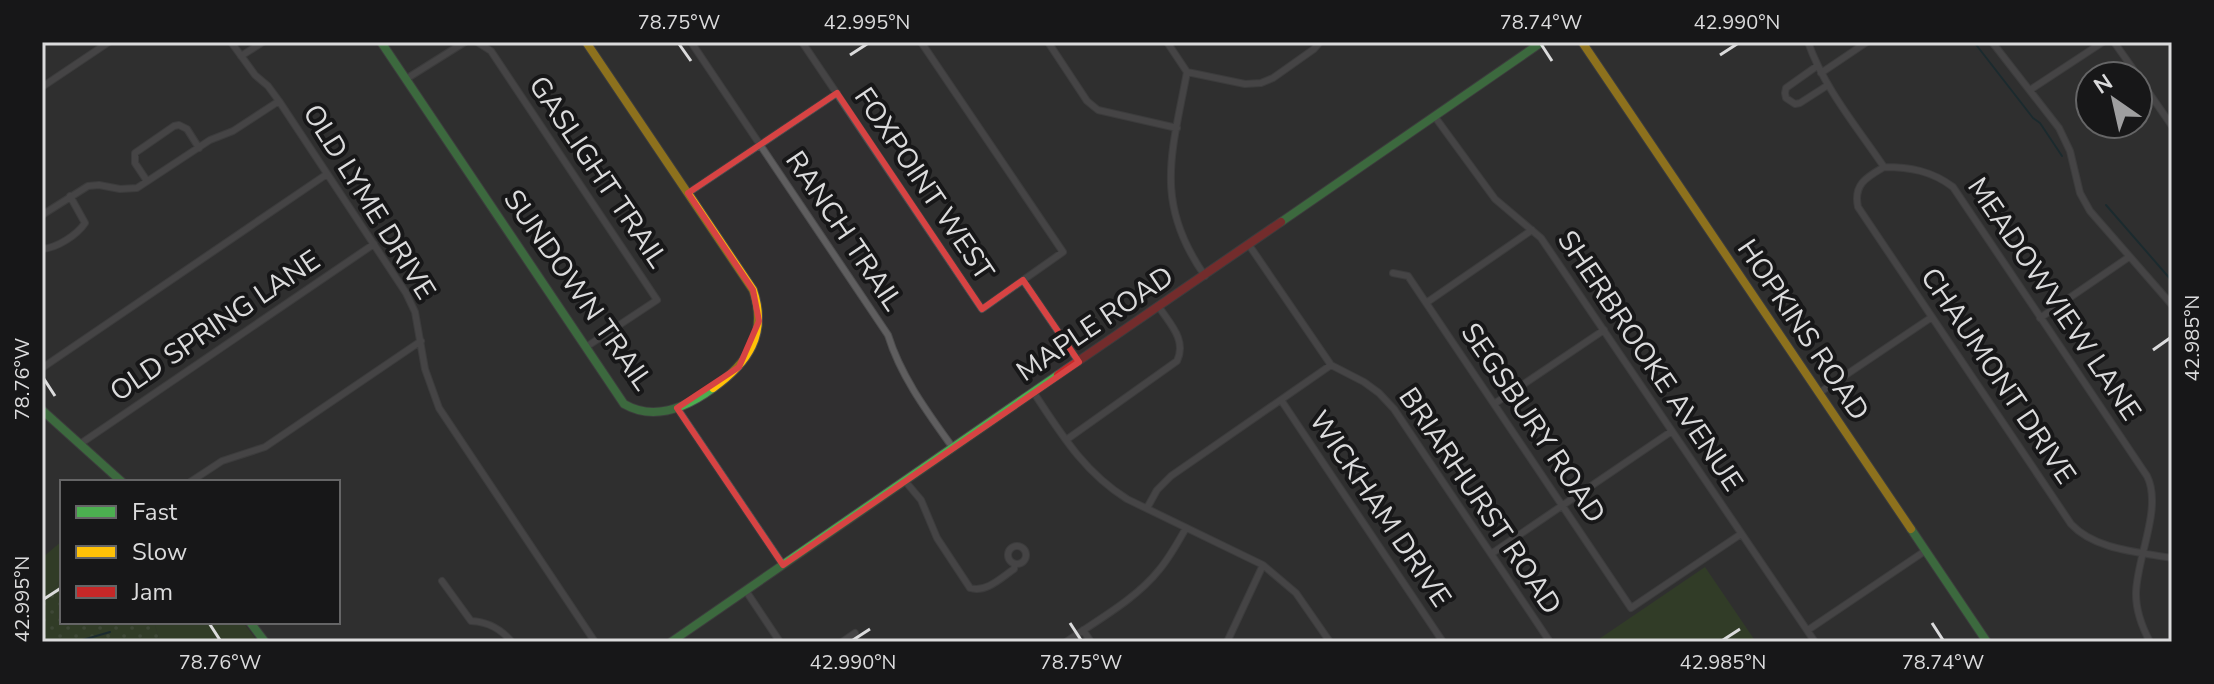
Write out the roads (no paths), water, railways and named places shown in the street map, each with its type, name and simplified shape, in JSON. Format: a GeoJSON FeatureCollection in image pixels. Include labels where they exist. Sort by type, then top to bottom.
{"type":"FeatureCollection","features":[{"type":"Feature","properties":{"kind":"street"},"geometry":{"type":"LineString","coordinates":[[42,87],[109,42]]}},
{"type":"Feature","properties":{"kind":"street","name":"OLD LYME DRIVE"},"geometry":{"type":"LineString","coordinates":[[231,42],[279,101],[412,304],[425,369],[439,408],[595,642]]}},
{"type":"Feature","properties":{"kind":"street"},"geometry":{"type":"LineString","coordinates":[[241,56],[263,42]]}},
{"type":"Feature","properties":{"kind":"street","name":"SUNDOWN TRAIL"},"geometry":{"type":"LineString","coordinates":[[381,42],[624,404],[652,413],[677,408],[783,565]]}},
{"type":"Feature","properties":{"kind":"street"},"geometry":{"type":"LineString","coordinates":[[406,79],[465,42]]}},
{"type":"Feature","properties":{"kind":"street","name":"GASLIGHT TRAIL"},"geometry":{"type":"LineString","coordinates":[[477,42],[491,51],[657,300],[586,347]]}},
{"type":"Feature","properties":{"kind":"street"},"geometry":{"type":"LineString","coordinates":[[586,42],[753,290],[758,305],[759,321],[751,349],[739,367],[716,386],[677,408]]}},
{"type":"Feature","properties":{"kind":"street","name":"RANCH TRAIL"},"geometry":{"type":"LineString","coordinates":[[691,42],[888,335],[904,374],[953,448]]}},
{"type":"Feature","properties":{"kind":"street","name":"FOXPOINT WEST"},"geometry":{"type":"LineString","coordinates":[[802,42],[982,309],[1023,280]]}},
{"type":"Feature","properties":{"kind":"street"},"geometry":{"type":"LineString","coordinates":[[921,42],[1063,252],[1023,280],[1079,362]]}},
{"type":"Feature","properties":{"kind":"street"},"geometry":{"type":"LineString","coordinates":[[1048,42],[1087,101],[1098,110],[1177,128]]}},
{"type":"Feature","properties":{"kind":"street"},"geometry":{"type":"LineString","coordinates":[[1167,42],[1187,72],[1170,171],[1173,206],[1181,237],[1205,276]]}},
{"type":"Feature","properties":{"kind":"street"},"geometry":{"type":"LineString","coordinates":[[1187,72],[1245,84],[1261,83],[1273,78],[1320,42]]}},
{"type":"Feature","properties":{"kind":"street","name":"MAPLE ROAD"},"geometry":{"type":"LineString","coordinates":[[671,642],[1542,42]]}},
{"type":"Feature","properties":{"kind":"street","name":"HOPKINS ROAD"},"geometry":{"type":"LineString","coordinates":[[1582,42],[1987,642]]}},
{"type":"Feature","properties":{"kind":"street"},"geometry":{"type":"LineString","coordinates":[[1808,42],[1828,85],[1884,167]]}},
{"type":"Feature","properties":{"kind":"street"},"geometry":{"type":"LineString","coordinates":[[1828,85],[1800,103],[1795,104],[1786,98],[1786,88],[1867,42]]}},
{"type":"Feature","properties":{"kind":"street"},"geometry":{"type":"LineString","coordinates":[[1992,42],[2059,128],[2084,202],[2172,305]]}},
{"type":"Feature","properties":{"kind":"street"},"geometry":{"type":"LineString","coordinates":[[2030,90],[2103,42]]}},
{"type":"Feature","properties":{"kind":"street"},"geometry":{"type":"LineString","coordinates":[[2114,42],[2127,60]]}},
{"type":"Feature","properties":{"kind":"street"},"geometry":{"type":"LineString","coordinates":[[688,193],[837,93]]}},
{"type":"Feature","properties":{"kind":"street"},"geometry":{"type":"LineString","coordinates":[[2154,100],[2172,126]]}},
{"type":"Feature","properties":{"kind":"street"},"geometry":{"type":"LineString","coordinates":[[42,215],[88,186],[137,188],[210,140],[233,131],[279,101]]}},
{"type":"Feature","properties":{"kind":"street","name":"SHERBROOKE AVENUE"},"geometry":{"type":"LineString","coordinates":[[1435,117],[1495,199],[1541,238],[1815,642]]}},
{"type":"Feature","properties":{"kind":"street"},"geometry":{"type":"LineString","coordinates":[[147,181],[135,163],[135,153],[174,126],[187,129],[199,148]]}},
{"type":"Feature","properties":{"kind":"street","name":"CHAUMONT DRIVE"},"geometry":{"type":"LineString","coordinates":[[1884,167],[1859,185],[1856,195],[1858,207],[2071,524],[2091,539],[2172,558]]}},
{"type":"Feature","properties":{"kind":"street","name":"MEADOWVIEW LANE"},"geometry":{"type":"LineString","coordinates":[[1884,167],[1925,171],[1953,187],[2150,482],[2152,495],[2136,585],[2140,621],[2150,642]]}},
{"type":"Feature","properties":{"kind":"street"},"geometry":{"type":"LineString","coordinates":[[42,368],[327,174]]}},
{"type":"Feature","properties":{"kind":"street"},"geometry":{"type":"LineString","coordinates":[[42,249],[52,248],[82,229],[85,223],[70,196]]}},
{"type":"Feature","properties":{"kind":"street"},"geometry":{"type":"LineString","coordinates":[[1426,303],[1532,230]]}},
{"type":"Feature","properties":{"kind":"street","name":"OLD SPRING LANE"},"geometry":{"type":"LineString","coordinates":[[80,444],[374,244]]}},
{"type":"Feature","properties":{"kind":"street","name":"BRIARHURST ROAD"},"geometry":{"type":"LineString","coordinates":[[1249,245],[1331,365],[1364,382],[1387,400],[1550,642]]}},
{"type":"Feature","properties":{"kind":"street"},"geometry":{"type":"LineString","coordinates":[[2040,318],[2129,257]]}},
{"type":"Feature","properties":{"kind":"street","name":"SEGSBURY ROAD"},"geometry":{"type":"LineString","coordinates":[[1393,273],[1408,276],[1631,608],[1741,534]]}},
{"type":"Feature","properties":{"kind":"street"},"geometry":{"type":"LineString","coordinates":[[1066,440],[1177,361],[1181,350],[1180,340],[1159,307]]}},
{"type":"Feature","properties":{"kind":"street"},"geometry":{"type":"LineString","coordinates":[[1819,393],[1932,317]]}},
{"type":"Feature","properties":{"kind":"street"},"geometry":{"type":"LineString","coordinates":[[1494,404],[1604,330]]}},
{"type":"Feature","properties":{"kind":"street"},"geometry":{"type":"LineString","coordinates":[[193,480],[222,461],[265,447],[421,341]]}},
{"type":"Feature","properties":{"kind":"street"},"geometry":{"type":"LineString","coordinates":[[1147,508],[1157,490],[1171,476],[1331,365]]}},
{"type":"Feature","properties":{"kind":"street"},"geometry":{"type":"LineString","coordinates":[[1034,393],[1081,461],[1107,485],[1127,499],[1263,565],[1296,593],[1330,642]]}},
{"type":"Feature","properties":{"kind":"street","name":"WICKHAM DRIVE"},"geometry":{"type":"LineString","coordinates":[[1281,400],[1443,642]]}},
{"type":"Feature","properties":{"kind":"street"},"geometry":{"type":"LineString","coordinates":[[42,410],[120,480]]}},
{"type":"Feature","properties":{"kind":"street"},"geometry":{"type":"LineString","coordinates":[[1491,554],[1672,431]]}},
{"type":"Feature","properties":{"kind":"street"},"geometry":{"type":"LineString","coordinates":[[905,481],[921,500],[937,538],[970,588],[984,589],[1014,569],[1015,564]]}},
{"type":"Feature","properties":{"kind":"street"},"geometry":{"type":"LineString","coordinates":[[1066,642],[1150,581],[1168,559],[1186,528]]}},
{"type":"Feature","properties":{"kind":"street"},"geometry":{"type":"LineString","coordinates":[[1808,630],[1925,551]]}},
{"type":"Feature","properties":{"kind":"street"},"geometry":{"type":"LineString","coordinates":[[1227,642],[1263,565]]}},
{"type":"Feature","properties":{"kind":"street"},"geometry":{"type":"LineString","coordinates":[[442,581],[471,621],[497,628],[512,642]]}},
{"type":"Feature","properties":{"kind":"street"},"geometry":{"type":"LineString","coordinates":[[746,591],[780,642]]}},
{"type":"Feature","properties":{"kind":"street"},"geometry":{"type":"LineString","coordinates":[[252,624],[265,642]]}},
{"type":"Feature","properties":{"kind":"street"},"geometry":{"type":"LineString","coordinates":[[1083,630],[1091,642]]}},
{"type":"Feature","properties":{"kind":"street"},"geometry":{"type":"LineString","coordinates":[[842,642],[855,633]]}},
{"type":"Feature","properties":{"kind":"waterway"},"geometry":{"type":"LineString","coordinates":[[1974,42],[2040,123],[2062,156]]}},
{"type":"Feature","properties":{"kind":"waterway"},"geometry":{"type":"LineString","coordinates":[[2106,205],[2172,281]]}},
{"type":"Feature","properties":{"kind":"waterway"},"geometry":{"type":"LineString","coordinates":[[79,641],[110,632]]}}]}
